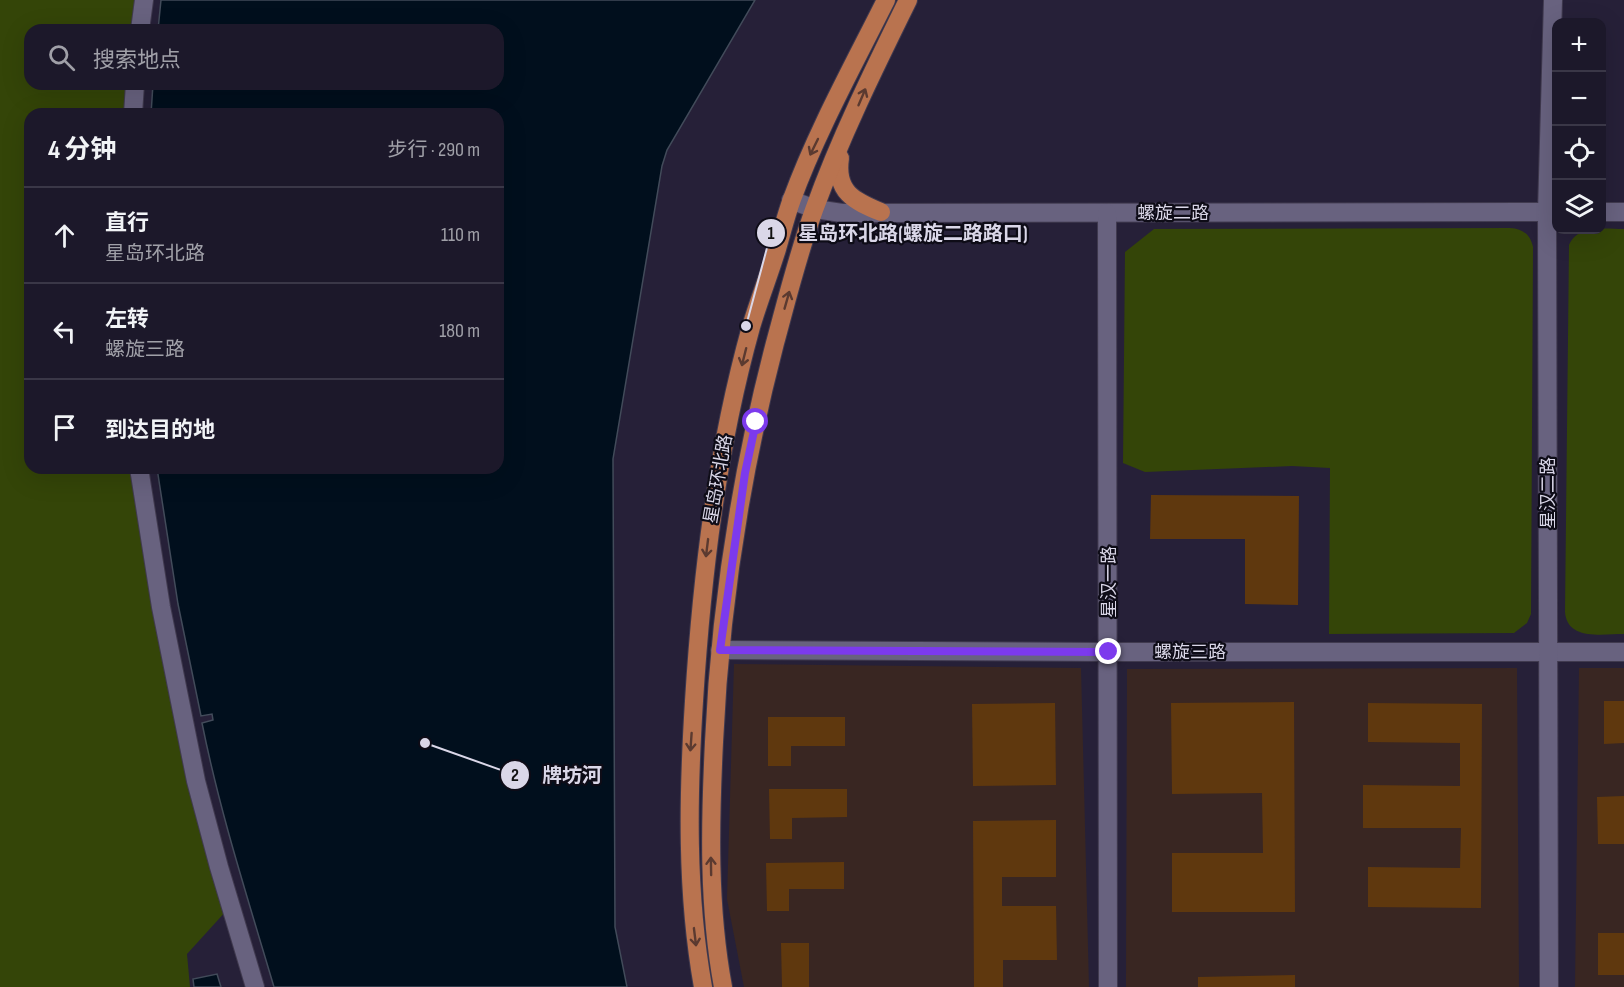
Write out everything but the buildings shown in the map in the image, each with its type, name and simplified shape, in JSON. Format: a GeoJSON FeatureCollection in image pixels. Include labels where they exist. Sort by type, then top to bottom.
{"type":"FeatureCollection","features":[{"type":"Feature","properties":{"kind":"main road","name":"星岛环北路"},"geometry":{"type":"LineString","coordinates":[[703,987],[693,920],[689,825],[690,767],[702,586],[716,486],[738,378],[791,200],[808,160],[886,0]]}},
{"type":"Feature","properties":{"kind":"main road","name":"星岛环北路"},"geometry":{"type":"LineString","coordinates":[[723,987],[718,962],[711,872],[712,778],[720,650],[745,473],[786,303],[814,209],[867,85],[908,0]]}},
{"type":"Feature","properties":{"kind":"main road"},"geometry":{"type":"LineString","coordinates":[[844,138],[838,170],[844,189],[858,202],[881,212]]}},
{"type":"Feature","properties":{"kind":"street"},"geometry":{"type":"LineString","coordinates":[[141,24],[144,0]]}},
{"type":"Feature","properties":{"kind":"street","name":"星汉二路"},"geometry":{"type":"LineString","coordinates":[[1552,180],[1553,0]]}},
{"type":"Feature","properties":{"kind":"street"},"geometry":{"type":"LineString","coordinates":[[133,108],[135,90]]}},
{"type":"Feature","properties":{"kind":"street","name":"螺旋二路"},"geometry":{"type":"LineString","coordinates":[[791,200],[814,209],[842,213],[1552,212]]}},
{"type":"Feature","properties":{"kind":"street","name":"星汉二路"},"geometry":{"type":"LineString","coordinates":[[1549,987],[1548,652],[1552,212]]}},
{"type":"Feature","properties":{"kind":"street"},"geometry":{"type":"LineString","coordinates":[[1606,212],[1624,212]]}},
{"type":"Feature","properties":{"kind":"street","name":"星汉一路"},"geometry":{"type":"LineString","coordinates":[[1107,213],[1108,987]]}},
{"type":"Feature","properties":{"kind":"street"},"geometry":{"type":"LineString","coordinates":[[140,474],[161,607],[196,781],[255,987]]}},
{"type":"Feature","properties":{"kind":"street","name":"螺旋三路"},"geometry":{"type":"LineString","coordinates":[[720,650],[1624,652]]}},
{"type":"Feature","properties":{"kind":"shaded area"},"geometry":{"type":"Polygon","coordinates":[[[734,664],[1081,668],[1089,987],[744,987],[727,899],[734,664]]]}},
{"type":"Feature","properties":{"kind":"shaded area"},"geometry":{"type":"Polygon","coordinates":[[[1517,668],[1519,987],[1126,987],[1127,669],[1517,668]]]}},
{"type":"Feature","properties":{"kind":"shaded area"},"geometry":{"type":"Polygon","coordinates":[[[1579,668],[1624,668],[1624,987],[1575,987],[1579,668]]]}},
{"type":"Feature","properties":{"kind":"green space"},"geometry":{"type":"Polygon","coordinates":[[[0,0],[138,0],[136,24],[24,24],[24,90],[130,90],[128,108],[24,108],[24,474],[134,474],[227,910],[187,954],[190,987],[0,987],[0,0]]]}},
{"type":"Feature","properties":{"kind":"green space"},"geometry":{"type":"Polygon","coordinates":[[[1510,228],[1525,233],[1533,247],[1531,614],[1527,623],[1514,633],[1329,634],[1330,468],[1292,466],[1145,472],[1123,463],[1125,252],[1154,229],[1510,228]]]}},
{"type":"Feature","properties":{"kind":"green space"},"geometry":{"type":"Polygon","coordinates":[[[1606,229],[1624,229],[1624,634],[1597,635],[1579,632],[1572,628],[1565,612],[1569,245],[1579,234],[1606,234],[1606,229]]]}},
{"type":"Feature","properties":{"kind":"water"},"geometry":{"type":"Polygon","coordinates":[[[161,0],[755,0],[667,150],[662,166],[613,459],[615,927],[627,987],[274,987],[235,856],[209,757],[202,723],[213,720],[212,714],[201,716],[178,604],[158,474],[504,474],[504,108],[151,108],[153,90],[504,90],[504,24],[159,24],[161,0]]]}},
{"type":"Feature","properties":{"kind":"water"},"geometry":{"type":"Polygon","coordinates":[[[217,974],[221,987],[194,987],[193,979],[217,974]]]}},
{"type":"Feature","properties":{"kind":"place","name":"星岛环北路(螺旋二路路口)"},"geometry":{"type":"Point","coordinates":[746,326]}},
{"type":"Feature","properties":{"kind":"place","name":"牌坊河"},"geometry":{"type":"Point","coordinates":[425,743]}},
{"type":"Feature","properties":{"kind":"route"},"geometry":{"type":"LineString","coordinates":[[756,422],[745,473],[720,650],[1109,652]]}}]}
